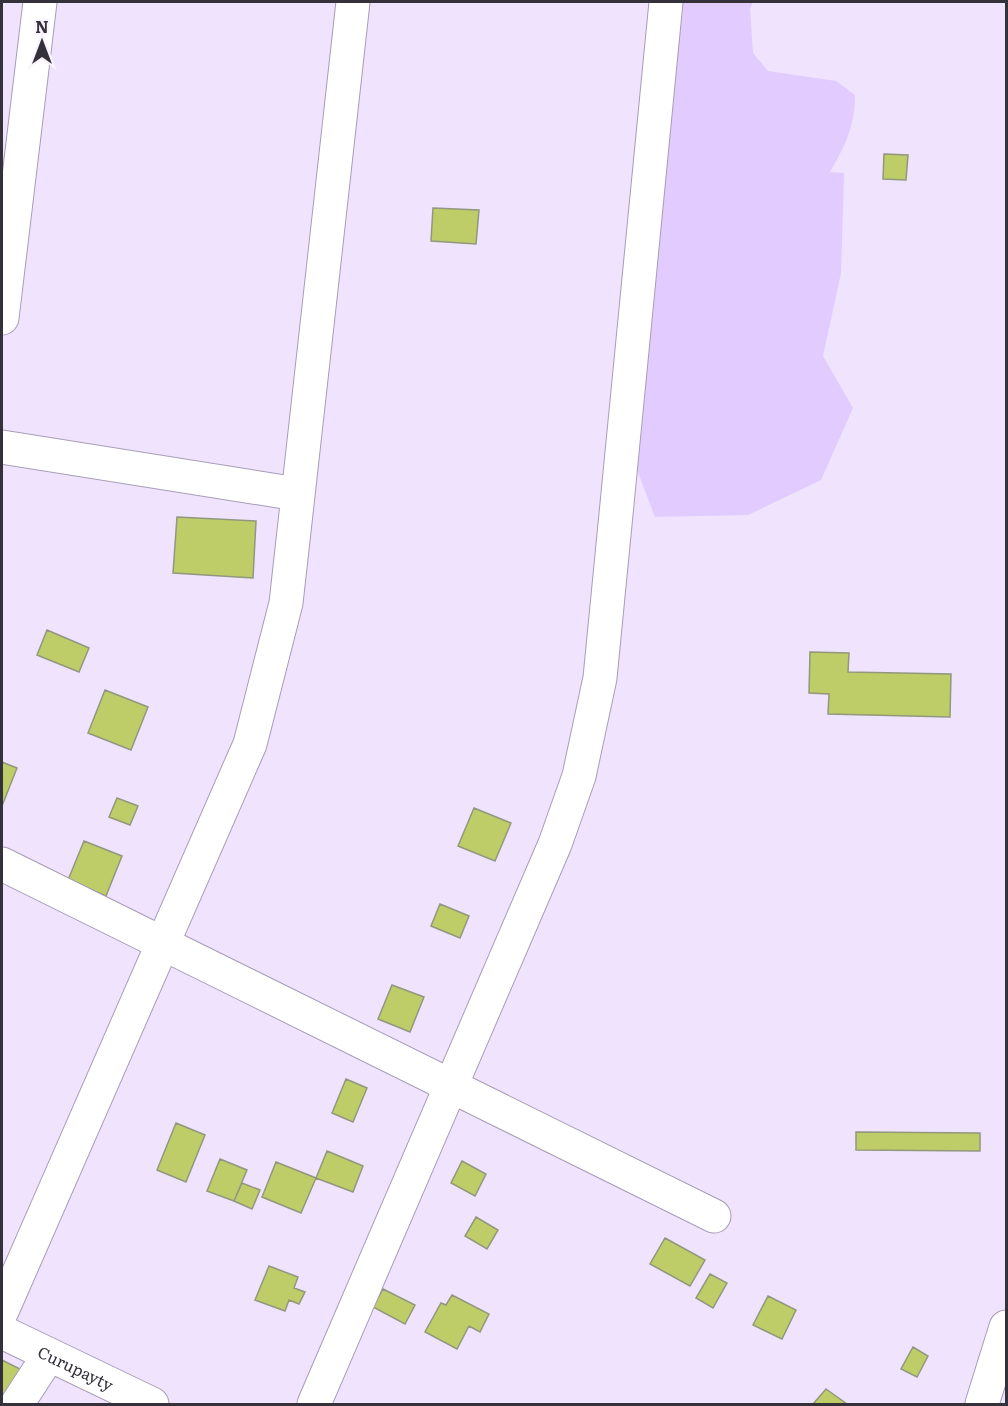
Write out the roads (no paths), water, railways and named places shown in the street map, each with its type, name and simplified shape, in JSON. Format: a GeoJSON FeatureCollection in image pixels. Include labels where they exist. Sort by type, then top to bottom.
{"type":"FeatureCollection","features":[{"type":"Feature","properties":{"kind":"street"},"geometry":{"type":"LineString","coordinates":[[2,318],[40,2]]}},
{"type":"Feature","properties":{"kind":"street"},"geometry":{"type":"LineString","coordinates":[[2,1311],[250,744],[286,603],[353,2]]}},
{"type":"Feature","properties":{"kind":"street"},"geometry":{"type":"LineString","coordinates":[[314,1404],[555,844],[579,776],[600,678],[666,2]]}},
{"type":"Feature","properties":{"kind":"street"},"geometry":{"type":"LineString","coordinates":[[2,447],[297,494]]}},
{"type":"Feature","properties":{"kind":"street"},"geometry":{"type":"LineString","coordinates":[[2,864],[714,1216]]}},
{"type":"Feature","properties":{"kind":"street"},"geometry":{"type":"LineString","coordinates":[[982,1404],[1006,1327]]}},
{"type":"Feature","properties":{"kind":"street","name":"Curupayty"},"geometry":{"type":"LineString","coordinates":[[2,1332],[152,1404]]}},
{"type":"Feature","properties":{"kind":"street"},"geometry":{"type":"LineString","coordinates":[[17,1404],[49,1355]]}}]}
